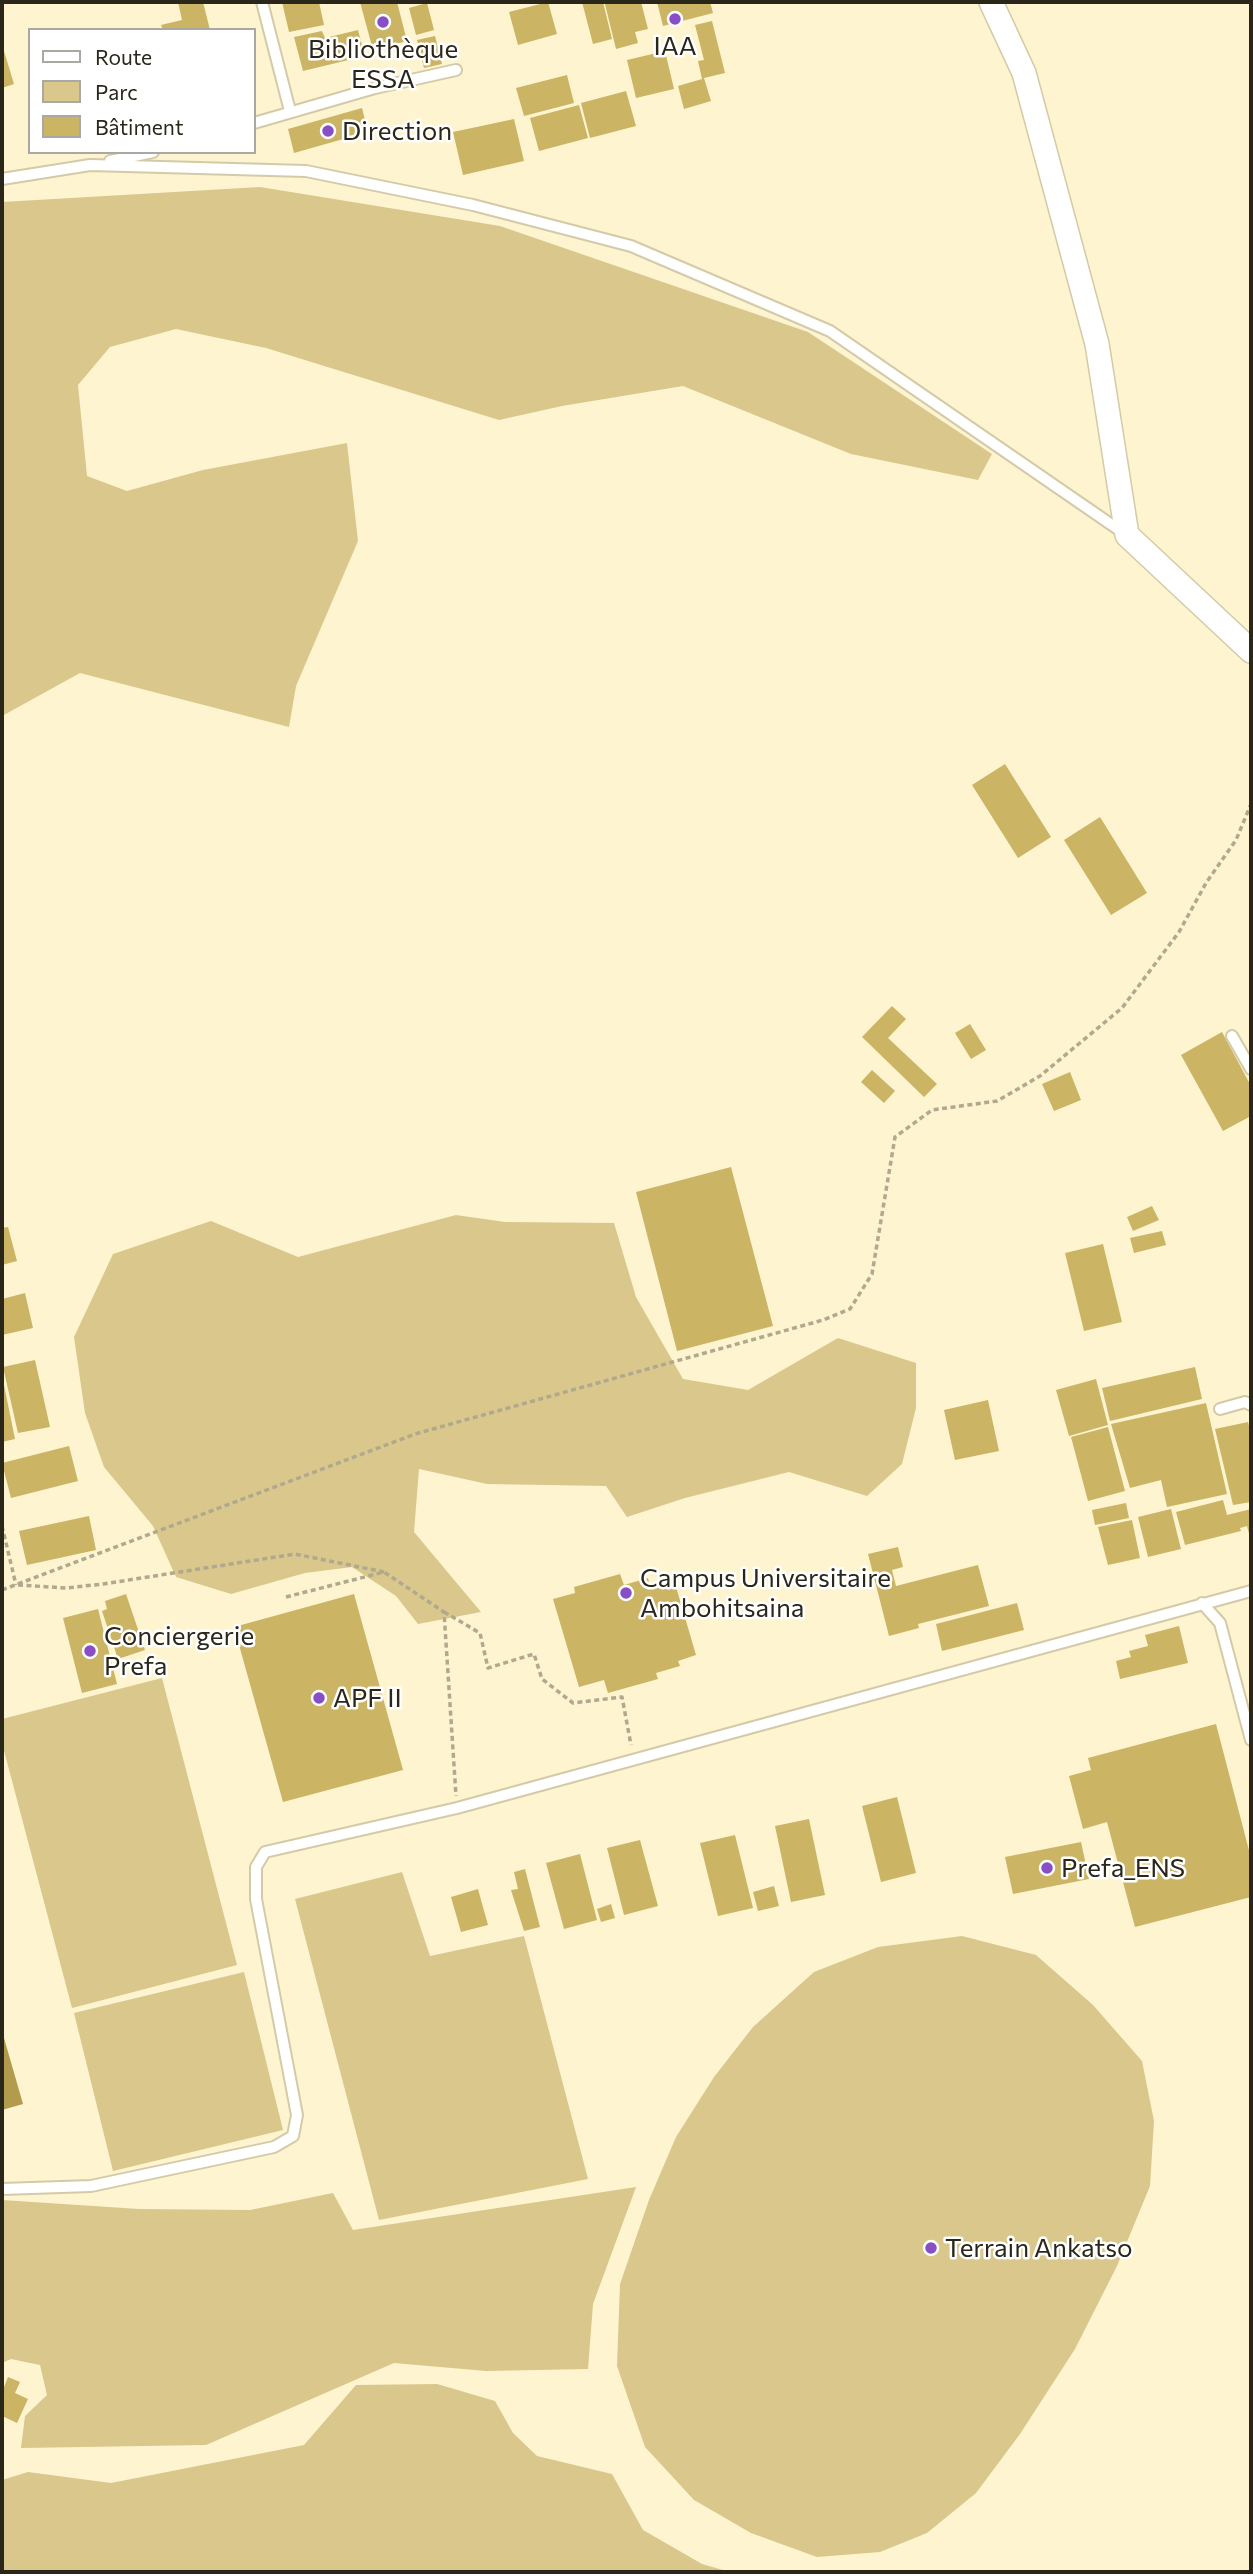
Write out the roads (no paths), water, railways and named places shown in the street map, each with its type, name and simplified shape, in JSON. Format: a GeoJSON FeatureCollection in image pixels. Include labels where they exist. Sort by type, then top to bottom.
{"type":"FeatureCollection","features":[{"type":"Feature","properties":{"kind":"street"},"geometry":{"type":"LineString","coordinates":[[991,2],[1024,73],[1097,344],[1127,535],[1248,646]]}},
{"type":"Feature","properties":{"kind":"lane"},"geometry":{"type":"LineString","coordinates":[[261,2],[290,111]]}},
{"type":"Feature","properties":{"kind":"lane"},"geometry":{"type":"LineString","coordinates":[[256,122],[375,88],[456,70]]}},
{"type":"Feature","properties":{"kind":"lane"},"geometry":{"type":"LineString","coordinates":[[2,179],[143,154]]}},
{"type":"Feature","properties":{"kind":"lane"},"geometry":{"type":"LineString","coordinates":[[90,165],[306,171],[473,205],[631,246],[830,331],[1127,535]]}},
{"type":"Feature","properties":{"kind":"lane"},"geometry":{"type":"LineString","coordinates":[[1231,1036],[1251,1069]]}},
{"type":"Feature","properties":{"kind":"lane"},"geometry":{"type":"LineString","coordinates":[[1220,1409],[1245,1402],[1251,1405]]}},
{"type":"Feature","properties":{"kind":"lane"},"geometry":{"type":"LineString","coordinates":[[2,2189],[91,2186],[274,2147],[293,2136],[297,2115],[256,1899],[256,1867],[265,1852],[457,1808],[1251,1591]]}},
{"type":"Feature","properties":{"kind":"lane"},"geometry":{"type":"LineString","coordinates":[[1202,1603],[1220,1623],[1251,1740]]}},
{"type":"Feature","properties":{"kind":"place","name":"IAA"},"geometry":{"type":"Point","coordinates":[675,19]}},
{"type":"Feature","properties":{"kind":"place","name":"Bibliothèque ESSA"},"geometry":{"type":"Point","coordinates":[383,22]}},
{"type":"Feature","properties":{"kind":"place","name":"Direction"},"geometry":{"type":"Point","coordinates":[328,131]}},
{"type":"Feature","properties":{"kind":"place","name":"Campus Universitaire Ambohitsaina"},"geometry":{"type":"Point","coordinates":[626,1593]}},
{"type":"Feature","properties":{"kind":"place","name":"Conciergerie Prefa"},"geometry":{"type":"Point","coordinates":[90,1651]}},
{"type":"Feature","properties":{"kind":"place","name":"APF II"},"geometry":{"type":"Point","coordinates":[319,1698]}},
{"type":"Feature","properties":{"kind":"place","name":"Prefa_ENS"},"geometry":{"type":"Point","coordinates":[1047,1868]}},
{"type":"Feature","properties":{"kind":"place","name":"Terrain Ankatso"},"geometry":{"type":"Point","coordinates":[931,2248]}}]}
